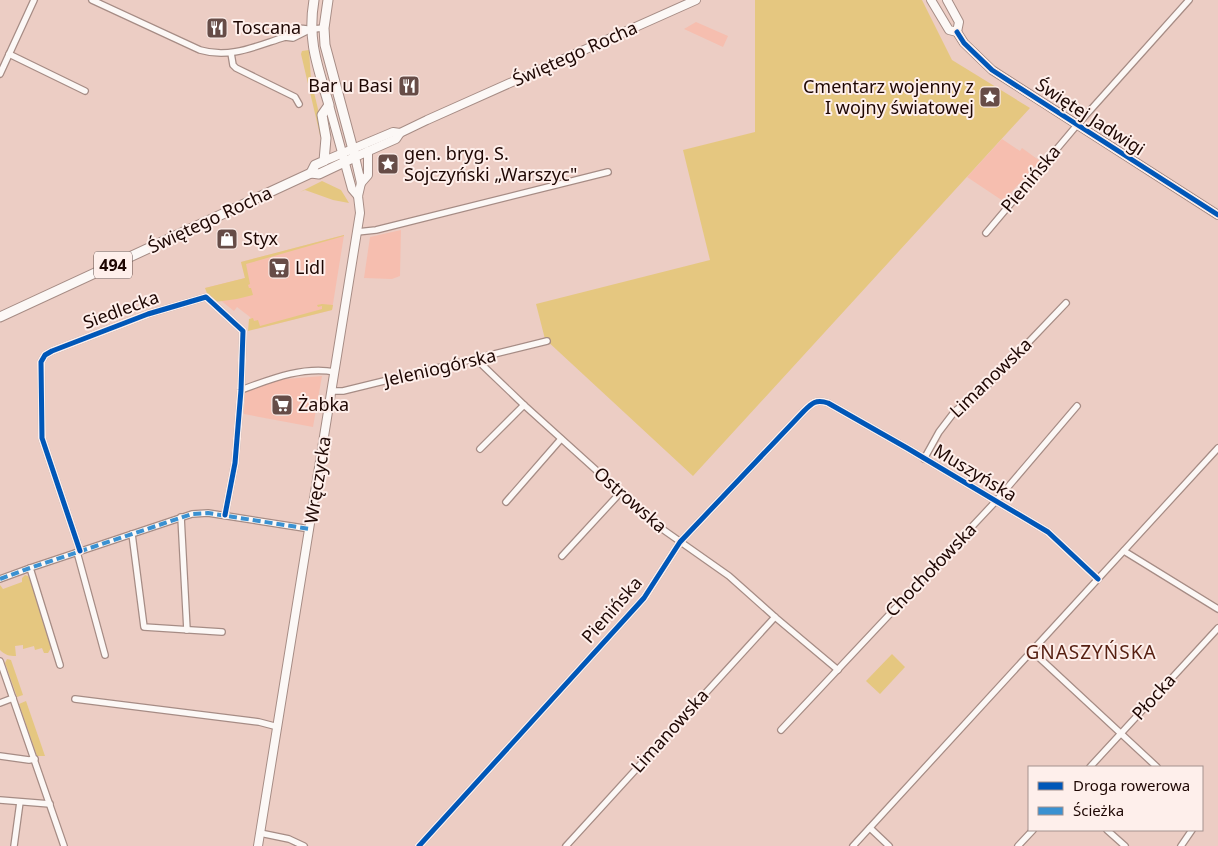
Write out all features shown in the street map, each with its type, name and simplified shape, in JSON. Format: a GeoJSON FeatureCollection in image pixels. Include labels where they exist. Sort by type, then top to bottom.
{"type":"FeatureCollection","features":[{"type":"Feature","properties":{"kind":"main road"},"geometry":{"type":"LineString","coordinates":[[314,0],[311,29],[312,47],[329,105],[322,115],[326,138],[324,161]]}},
{"type":"Feature","properties":{"kind":"main road"},"geometry":{"type":"LineString","coordinates":[[328,0],[324,28],[325,45],[354,153]]}},
{"type":"Feature","properties":{"kind":"main road","name":"Świętego Rocha"},"geometry":{"type":"LineString","coordinates":[[354,153],[368,151],[396,138],[400,133],[696,0]]}},
{"type":"Feature","properties":{"kind":"main road","name":"Świętej Jadwigi"},"geometry":{"type":"LineString","coordinates":[[931,0],[949,30],[957,32],[964,43],[992,70],[1218,215]]}},
{"type":"Feature","properties":{"kind":"main road","name":"Świętej Jadwigi"},"geometry":{"type":"LineString","coordinates":[[947,0],[959,22],[957,32]]}},
{"type":"Feature","properties":{"kind":"main road","name":"Wręczycka"},"geometry":{"type":"LineString","coordinates":[[329,105],[352,188],[358,196]]}},
{"type":"Feature","properties":{"kind":"main road","name":"Świętego Rocha"},"geometry":{"type":"LineString","coordinates":[[311,173],[315,165],[354,153],[393,132],[400,133]]}},
{"type":"Feature","properties":{"kind":"main road"},"geometry":{"type":"LineString","coordinates":[[361,183],[368,175],[368,151]]}},
{"type":"Feature","properties":{"kind":"main road","name":"Wręczycka"},"geometry":{"type":"LineString","coordinates":[[258,846],[360,213],[358,196],[361,183],[354,153]]}},
{"type":"Feature","properties":{"kind":"main road","name":"Świętego Rocha"},"geometry":{"type":"LineString","coordinates":[[2,314],[311,173],[319,174],[343,157]]}},
{"type":"Feature","properties":{"kind":"street"},"geometry":{"type":"LineString","coordinates":[[0,74],[34,0]]}},
{"type":"Feature","properties":{"kind":"street"},"geometry":{"type":"LineString","coordinates":[[92,0],[200,50],[213,54],[231,53],[285,36],[293,38],[311,29],[324,28]]}},
{"type":"Feature","properties":{"kind":"street","name":"Pienińska"},"geometry":{"type":"LineString","coordinates":[[986,233],[1077,125],[1188,0]]}},
{"type":"Feature","properties":{"kind":"street"},"geometry":{"type":"LineString","coordinates":[[231,53],[233,65],[236,68],[295,97],[299,104]]}},
{"type":"Feature","properties":{"kind":"street"},"geometry":{"type":"LineString","coordinates":[[10,54],[85,91]]}},
{"type":"Feature","properties":{"kind":"street"},"geometry":{"type":"LineString","coordinates":[[357,232],[376,230],[608,172]]}},
{"type":"Feature","properties":{"kind":"street","name":"Siedlecka"},"geometry":{"type":"LineString","coordinates":[[78,552],[41,433],[41,362],[52,350],[148,314],[206,297],[243,331],[241,390],[234,463],[224,515]]}},
{"type":"Feature","properties":{"kind":"street","name":"Limanowska"},"geometry":{"type":"LineString","coordinates":[[924,459],[939,432],[955,411],[987,386],[1066,303]]}},
{"type":"Feature","properties":{"kind":"street","name":"Jeleniogórska"},"geometry":{"type":"LineString","coordinates":[[332,391],[338,392],[547,341]]}},
{"type":"Feature","properties":{"kind":"street","name":"Ostrowska"},"geometry":{"type":"LineString","coordinates":[[476,359],[658,526],[729,576],[774,617],[838,670]]}},
{"type":"Feature","properties":{"kind":"street"},"geometry":{"type":"LineString","coordinates":[[241,390],[275,377],[315,370],[335,372]]}},
{"type":"Feature","properties":{"kind":"street","name":"Pienińska"},"geometry":{"type":"LineString","coordinates":[[419,846],[644,598],[680,542],[804,411],[815,401],[828,403]]}},
{"type":"Feature","properties":{"kind":"street","name":"Muszyńska"},"geometry":{"type":"LineString","coordinates":[[828,403],[1048,532],[1098,579]]}},
{"type":"Feature","properties":{"kind":"street"},"geometry":{"type":"LineString","coordinates":[[480,449],[524,405]]}},
{"type":"Feature","properties":{"kind":"street","name":"Chochołowska"},"geometry":{"type":"LineString","coordinates":[[781,730],[996,501],[1077,406]]}},
{"type":"Feature","properties":{"kind":"street"},"geometry":{"type":"LineString","coordinates":[[506,502],[561,439]]}},
{"type":"Feature","properties":{"kind":"street"},"geometry":{"type":"LineString","coordinates":[[853,846],[1218,448]]}},
{"type":"Feature","properties":{"kind":"street"},"geometry":{"type":"LineString","coordinates":[[562,556],[620,493]]}},
{"type":"Feature","properties":{"kind":"street"},"geometry":{"type":"LineString","coordinates":[[0,580],[181,517],[200,513],[310,529]]}},
{"type":"Feature","properties":{"kind":"street"},"geometry":{"type":"LineString","coordinates":[[181,517],[187,630]]}},
{"type":"Feature","properties":{"kind":"street"},"geometry":{"type":"LineString","coordinates":[[132,534],[144,627],[222,632]]}},
{"type":"Feature","properties":{"kind":"street"},"geometry":{"type":"LineString","coordinates":[[1124,551],[1218,610]]}},
{"type":"Feature","properties":{"kind":"street"},"geometry":{"type":"LineString","coordinates":[[78,552],[105,655]]}},
{"type":"Feature","properties":{"kind":"street"},"geometry":{"type":"LineString","coordinates":[[30,568],[60,665]]}},
{"type":"Feature","properties":{"kind":"street","name":"Limanowska"},"geometry":{"type":"LineString","coordinates":[[566,846],[774,617]]}},
{"type":"Feature","properties":{"kind":"street","name":"Płocka"},"geometry":{"type":"LineString","coordinates":[[1091,766],[1218,628]]}},
{"type":"Feature","properties":{"kind":"street"},"geometry":{"type":"LineString","coordinates":[[1032,651],[1156,766]]}},
{"type":"Feature","properties":{"kind":"street"},"geometry":{"type":"LineString","coordinates":[[0,662],[64,846]]}},
{"type":"Feature","properties":{"kind":"street"},"geometry":{"type":"LineString","coordinates":[[0,703],[13,698]]}},
{"type":"Feature","properties":{"kind":"street"},"geometry":{"type":"LineString","coordinates":[[75,699],[259,722],[278,727]]}},
{"type":"Feature","properties":{"kind":"street"},"geometry":{"type":"LineString","coordinates":[[0,756],[29,760],[35,759]]}},
{"type":"Feature","properties":{"kind":"street"},"geometry":{"type":"LineString","coordinates":[[0,800],[50,804]]}},
{"type":"Feature","properties":{"kind":"street"},"geometry":{"type":"LineString","coordinates":[[14,846],[20,802]]}},
{"type":"Feature","properties":{"kind":"street"},"geometry":{"type":"LineString","coordinates":[[870,828],[889,846]]}},
{"type":"Feature","properties":{"kind":"street"},"geometry":{"type":"LineString","coordinates":[[1018,846],[1032,831]]}},
{"type":"Feature","properties":{"kind":"street"},"geometry":{"type":"LineString","coordinates":[[1108,831],[1126,846]]}},
{"type":"Feature","properties":{"kind":"street"},"geometry":{"type":"LineString","coordinates":[[1181,846],[1191,831]]}},
{"type":"Feature","properties":{"kind":"street"},"geometry":{"type":"LineString","coordinates":[[260,833],[289,839],[304,846]]}},
{"type":"Feature","properties":{"kind":"shaded area"},"geometry":{"type":"Polygon","coordinates":[[[755,0],[922,0],[952,60],[1030,108],[693,476],[545,339],[536,304],[710,260],[683,150],[755,132],[755,0]]]}},
{"type":"Feature","properties":{"kind":"shaded area"},"geometry":{"type":"Polygon","coordinates":[[[696,22],[728,36],[723,47],[684,29],[696,22]]]}},
{"type":"Feature","properties":{"kind":"shaded area"},"geometry":{"type":"Polygon","coordinates":[[[309,50],[311,80],[324,134],[320,135],[301,54],[302,51],[309,50]]]}},
{"type":"Feature","properties":{"kind":"shaded area"},"geometry":{"type":"Polygon","coordinates":[[[1002,139],[1020,151],[1022,148],[1040,161],[1003,201],[967,177],[1002,139]]]}},
{"type":"Feature","properties":{"kind":"shaded area"},"geometry":{"type":"Polygon","coordinates":[[[322,181],[341,190],[349,203],[333,200],[305,190],[300,192],[322,181]]]}},
{"type":"Feature","properties":{"kind":"shaded area"},"geometry":{"type":"Polygon","coordinates":[[[401,230],[400,276],[392,279],[364,278],[370,237],[401,230]]]}},
{"type":"Feature","properties":{"kind":"shaded area"},"geometry":{"type":"Polygon","coordinates":[[[344,235],[332,310],[256,329],[250,317],[237,307],[234,311],[205,288],[245,278],[241,262],[344,235]]]}},
{"type":"Feature","properties":{"kind":"shaded area"},"geometry":{"type":"Polygon","coordinates":[[[344,235],[246,264],[250,284],[248,285],[253,295],[215,302],[208,296],[205,288],[245,278],[241,262],[344,235]]]}},
{"type":"Feature","properties":{"kind":"shaded area"},"geometry":{"type":"Polygon","coordinates":[[[317,305],[333,305],[332,310],[248,331],[249,319],[258,320],[260,326],[322,309],[322,306],[318,307],[317,305]]]}},
{"type":"Feature","properties":{"kind":"shaded area"},"geometry":{"type":"Polygon","coordinates":[[[322,376],[313,427],[244,414],[245,391],[274,380],[322,376]]]}},
{"type":"Feature","properties":{"kind":"shaded area"},"geometry":{"type":"Polygon","coordinates":[[[25,575],[30,580],[51,642],[51,648],[48,653],[44,653],[42,648],[35,650],[34,646],[23,649],[23,645],[15,646],[16,656],[9,655],[0,650],[0,585],[3,589],[22,582],[22,578],[25,575]]]}},
{"type":"Feature","properties":{"kind":"shaded area"},"geometry":{"type":"Polygon","coordinates":[[[892,654],[905,667],[880,694],[866,681],[892,654]]]}},
{"type":"Feature","properties":{"kind":"shaded area"},"geometry":{"type":"Polygon","coordinates":[[[7,659],[11,660],[23,695],[17,697],[5,663],[7,659]]]}},
{"type":"Feature","properties":{"kind":"shaded area"},"geometry":{"type":"Polygon","coordinates":[[[26,701],[45,756],[37,756],[19,704],[26,701]]]}},
{"type":"Feature","properties":{"kind":"marked path"},"geometry":{"type":"LineString","coordinates":[[0,579],[192,514],[208,513],[310,529]]}},
{"type":"Feature","properties":{"kind":"cycle path"},"geometry":{"type":"LineString","coordinates":[[957,32],[964,43],[992,70],[1218,215]]}},
{"type":"Feature","properties":{"kind":"cycle path"},"geometry":{"type":"LineString","coordinates":[[80,551],[42,438],[41,362],[45,355],[52,351],[148,314],[206,297],[243,331],[241,390],[235,463],[225,515]]}},
{"type":"Feature","properties":{"kind":"cycle path"},"geometry":{"type":"LineString","coordinates":[[419,846],[644,598],[680,542],[814,402],[828,403],[1048,532],[1098,579]]}},
{"type":"Feature","properties":{"kind":"place","name":"Toscana"},"geometry":{"type":"Point","coordinates":[217,28]}},
{"type":"Feature","properties":{"kind":"place","name":"Bar u Basi"},"geometry":{"type":"Point","coordinates":[409,86]}},
{"type":"Feature","properties":{"kind":"place","name":"Cmentarz wojenny z I wojny światowej"},"geometry":{"type":"Point","coordinates":[990,97]}},
{"type":"Feature","properties":{"kind":"place","name":"gen. bryg. S. Sojczyński „Warszyc\""},"geometry":{"type":"Point","coordinates":[388,164]}},
{"type":"Feature","properties":{"kind":"place","name":"Styx"},"geometry":{"type":"Point","coordinates":[227,239]}},
{"type":"Feature","properties":{"kind":"place","name":"Lidl"},"geometry":{"type":"Point","coordinates":[279,268]}},
{"type":"Feature","properties":{"kind":"place","name":"Żabka"},"geometry":{"type":"Point","coordinates":[282,405]}},
{"type":"Feature","properties":{"kind":"district","name":"GNASZYŃSKA"},"geometry":{"type":"Point","coordinates":[1091,652]}}]}
